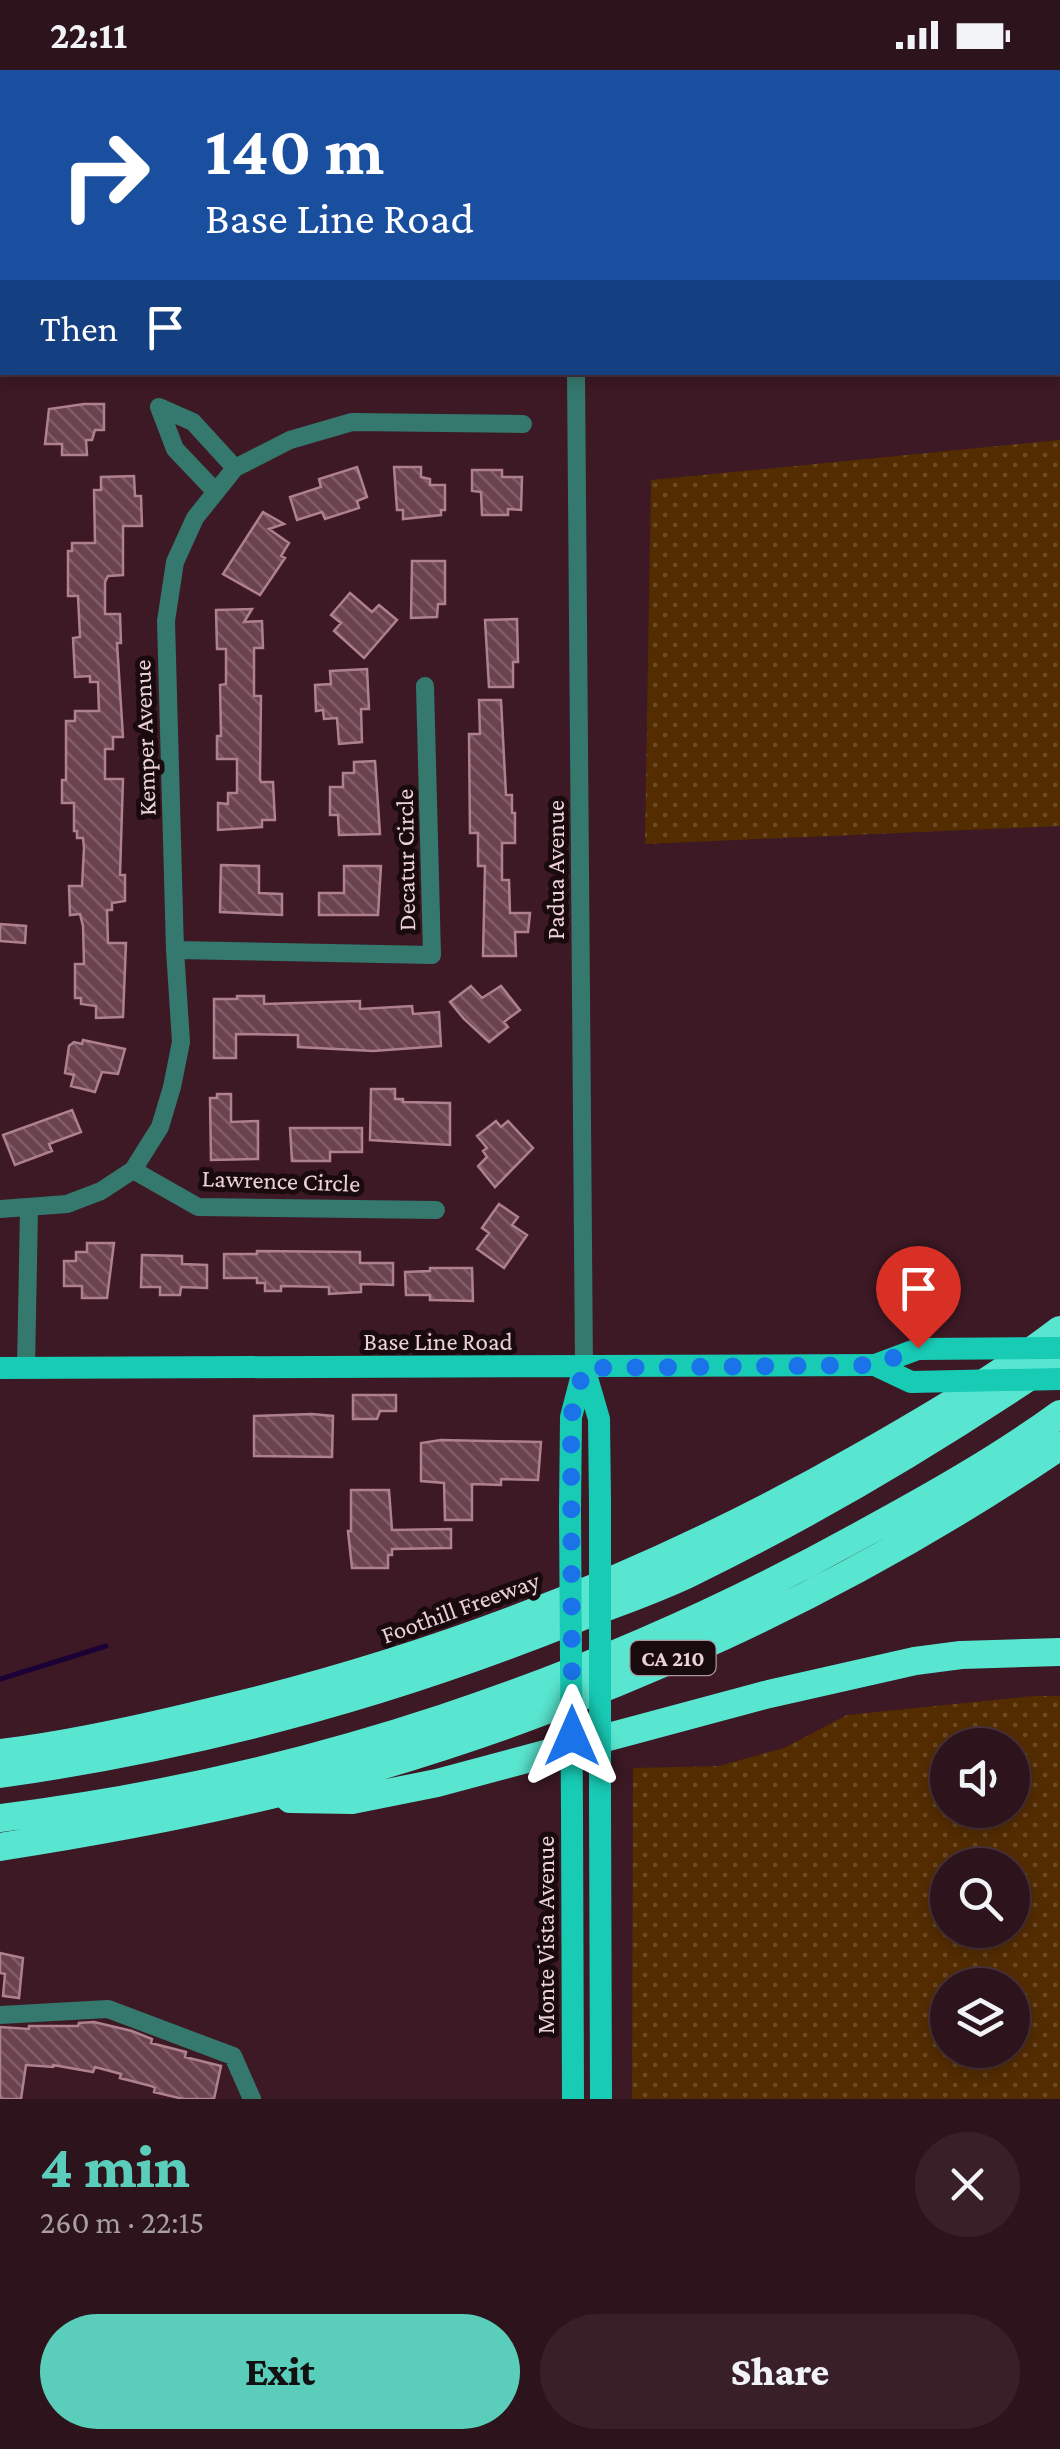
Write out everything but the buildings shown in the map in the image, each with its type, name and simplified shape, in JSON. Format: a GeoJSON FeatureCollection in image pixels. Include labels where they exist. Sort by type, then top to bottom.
{"type":"FeatureCollection","features":[{"type":"Feature","properties":{"kind":"highway","name":"Foothill Freeway"},"geometry":{"type":"LineString","coordinates":[[0,1752],[126,1732],[269,1698],[384,1667],[517,1620],[647,1566],[789,1497],[943,1409],[1060,1330]]}},
{"type":"Feature","properties":{"kind":"highway"},"geometry":{"type":"LineString","coordinates":[[0,1774],[76,1763],[269,1722],[492,1654],[704,1566],[906,1458],[1060,1356]]}},
{"type":"Feature","properties":{"kind":"highway"},"geometry":{"type":"LineString","coordinates":[[0,1818],[228,1779],[422,1727],[531,1689],[681,1627],[820,1558],[922,1501],[1060,1414]]}},
{"type":"Feature","properties":{"kind":"highway","name":"CA 210"},"geometry":{"type":"LineString","coordinates":[[0,1847],[121,1828],[400,1760],[623,1680],[836,1580],[934,1525],[1060,1446]]}},
{"type":"Feature","properties":{"kind":"highway"},"geometry":{"type":"LineString","coordinates":[[254,1798],[352,1800],[518,1763],[769,1694],[873,1670],[961,1655],[1060,1652]]}},
{"type":"Feature","properties":{"kind":"main road","name":"Base Line Road"},"geometry":{"type":"LineString","coordinates":[[0,1368],[875,1365],[918,1348],[1060,1348]]}},
{"type":"Feature","properties":{"kind":"main road","name":"Base Line Road"},"geometry":{"type":"LineString","coordinates":[[875,1365],[911,1382],[1060,1379]]}},
{"type":"Feature","properties":{"kind":"main road"},"geometry":{"type":"LineString","coordinates":[[584,1368],[600,1419],[601,2099]]}},
{"type":"Feature","properties":{"kind":"main road","name":"Monte Vista Avenue"},"geometry":{"type":"LineString","coordinates":[[572,2099],[571,1417],[584,1368]]}},
{"type":"Feature","properties":{"kind":"street","name":"Padua Avenue"},"geometry":{"type":"LineString","coordinates":[[576,375],[584,1368]]}},
{"type":"Feature","properties":{"kind":"street"},"geometry":{"type":"LineString","coordinates":[[215,491],[175,448],[159,408],[192,422],[235,468]]}},
{"type":"Feature","properties":{"kind":"street","name":"Kemper Avenue"},"geometry":{"type":"LineString","coordinates":[[0,1208],[67,1204],[101,1191],[133,1170],[160,1128],[180,1042],[166,621],[175,562],[195,518],[235,468],[290,440],[352,422],[523,424]]}},
{"type":"Feature","properties":{"kind":"street","name":"Decatur Circle"},"geometry":{"type":"LineString","coordinates":[[174,950],[432,954],[425,686]]}},
{"type":"Feature","properties":{"kind":"street","name":"Lawrence Circle"},"geometry":{"type":"LineString","coordinates":[[133,1170],[198,1207],[436,1210]]}},
{"type":"Feature","properties":{"kind":"street"},"geometry":{"type":"LineString","coordinates":[[26,1368],[29,1209]]}},
{"type":"Feature","properties":{"kind":"street"},"geometry":{"type":"LineString","coordinates":[[0,2015],[108,2008],[234,2056],[253,2098]]}},
{"type":"Feature","properties":{"kind":"shaded area"},"geometry":{"type":"Polygon","coordinates":[[[1060,440],[1060,826],[645,844],[651,480],[1060,440]]]}},
{"type":"Feature","properties":{"kind":"shaded area"},"geometry":{"type":"Polygon","coordinates":[[[1060,1696],[1060,2099],[632,2099],[633,1768],[719,1766],[784,1748],[847,1715],[1060,1696]]]}},
{"type":"Feature","properties":{"kind":"waterway"},"geometry":{"type":"LineString","coordinates":[[0,1679],[106,1646]]}},
{"type":"Feature","properties":{"kind":"route"},"geometry":{"type":"LineString","coordinates":[[572,1736],[571,1417],[584,1368],[875,1365],[918,1348]]}}]}
